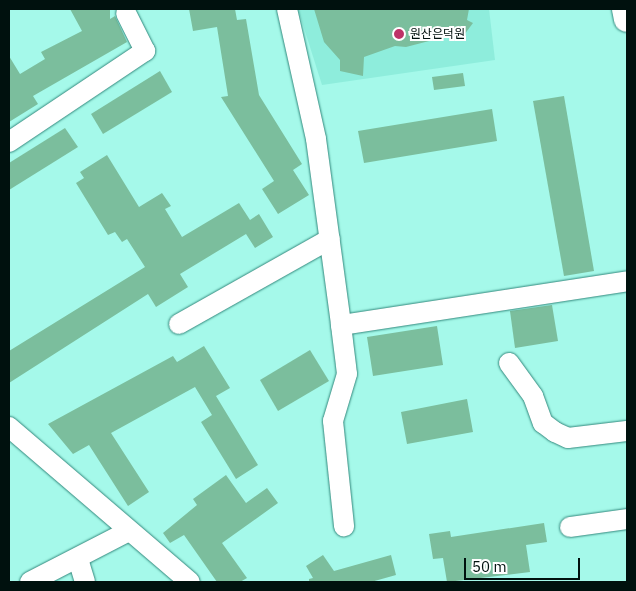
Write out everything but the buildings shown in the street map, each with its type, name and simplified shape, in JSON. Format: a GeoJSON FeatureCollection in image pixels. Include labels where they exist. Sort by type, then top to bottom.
{"type":"FeatureCollection","features":[{"type":"Feature","properties":{"kind":"main road"},"geometry":{"type":"LineString","coordinates":[[626,9],[627,19]]}},
{"type":"Feature","properties":{"kind":"street"},"geometry":{"type":"LineString","coordinates":[[287,9],[316,140],[342,325],[347,374],[333,421],[344,526]]}},
{"type":"Feature","properties":{"kind":"street"},"geometry":{"type":"LineString","coordinates":[[9,142],[145,51],[126,14]]}},
{"type":"Feature","properties":{"kind":"street"},"geometry":{"type":"LineString","coordinates":[[179,324],[330,239]]}},
{"type":"Feature","properties":{"kind":"street"},"geometry":{"type":"LineString","coordinates":[[342,325],[627,281]]}},
{"type":"Feature","properties":{"kind":"street"},"geometry":{"type":"LineString","coordinates":[[509,363],[533,396],[544,423],[555,432],[568,438],[627,431]]}},
{"type":"Feature","properties":{"kind":"street"},"geometry":{"type":"LineString","coordinates":[[9,427],[190,582]]}},
{"type":"Feature","properties":{"kind":"street"},"geometry":{"type":"LineString","coordinates":[[570,527],[627,519]]}},
{"type":"Feature","properties":{"kind":"street"},"geometry":{"type":"LineString","coordinates":[[30,582],[78,560],[129,531]]}},
{"type":"Feature","properties":{"kind":"street"},"geometry":{"type":"LineString","coordinates":[[78,560],[85,582]]}},
{"type":"Feature","properties":{"kind":"shaded area","name":"원산은덕원"},"geometry":{"type":"Polygon","coordinates":[[[298,9],[489,9],[495,60],[322,85],[298,9]]]}},
{"type":"Feature","properties":{"kind":"place","name":"원산은덕원"},"geometry":{"type":"Point","coordinates":[399,34]}}]}
